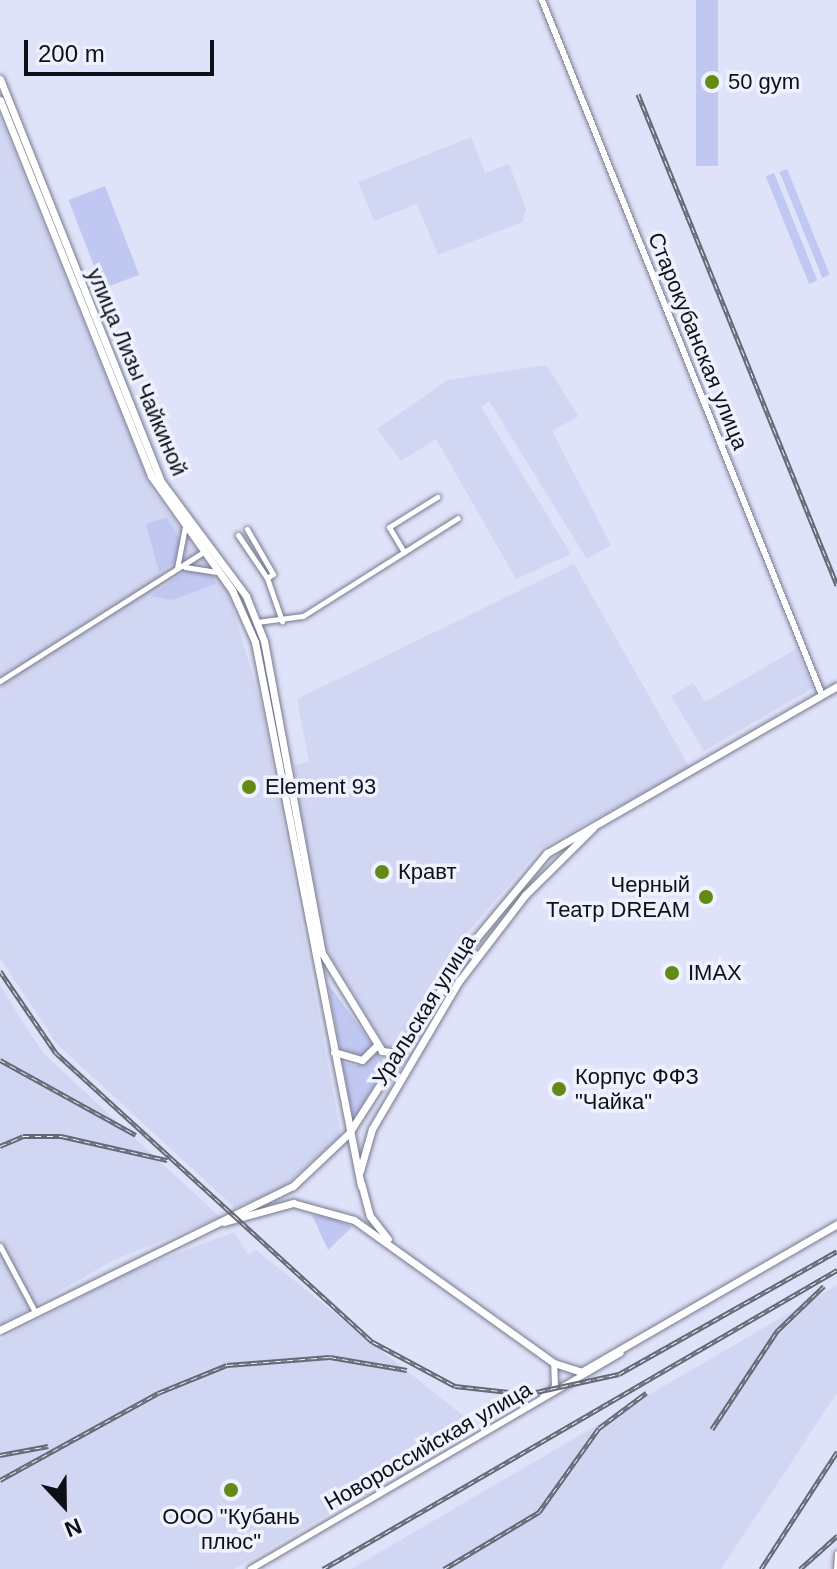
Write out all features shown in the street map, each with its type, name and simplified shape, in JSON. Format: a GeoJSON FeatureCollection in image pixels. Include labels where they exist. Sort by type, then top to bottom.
{"type":"FeatureCollection","features":[{"type":"Feature","properties":{"kind":"main road","name":"улица Лизы Чайкиной"},"geometry":{"type":"LineString","coordinates":[[0,79],[4,104],[151,476],[225,579],[261,661],[318,948]]}},
{"type":"Feature","properties":{"kind":"main road","name":"улица Лизы Чайкиной"},"geometry":{"type":"LineString","coordinates":[[70,267],[160,480],[257,622],[318,948]]}},
{"type":"Feature","properties":{"kind":"main road","name":"Уральская улица"},"geometry":{"type":"LineString","coordinates":[[171,1244],[293,1186],[349,1133],[437,994],[522,877],[604,818],[837,686]]}},
{"type":"Feature","properties":{"kind":"main road","name":"Уральская улица"},"geometry":{"type":"LineString","coordinates":[[361,1186],[372,1129],[459,981],[547,873],[604,818]]}},
{"type":"Feature","properties":{"kind":"main road"},"geometry":{"type":"LineString","coordinates":[[522,877],[547,873]]}},
{"type":"Feature","properties":{"kind":"main road"},"geometry":{"type":"LineString","coordinates":[[318,948],[377,1045],[387,1054],[401,1052]]}},
{"type":"Feature","properties":{"kind":"main road"},"geometry":{"type":"LineString","coordinates":[[318,948],[334,1051],[361,1186],[370,1216],[397,1248]]}},
{"type":"Feature","properties":{"kind":"main road"},"geometry":{"type":"LineString","coordinates":[[437,994],[459,981]]}},
{"type":"Feature","properties":{"kind":"main road"},"geometry":{"type":"LineString","coordinates":[[334,1051],[354,1062],[370,1057],[377,1045]]}},
{"type":"Feature","properties":{"kind":"main road"},"geometry":{"type":"LineString","coordinates":[[0,1331],[35,1310],[219,1223],[302,1203],[293,1186]]}},
{"type":"Feature","properties":{"kind":"main road","name":"Новороссийская улица"},"geometry":{"type":"LineString","coordinates":[[302,1203],[373,1232],[554,1363],[581,1372],[621,1352],[837,1224]]}},
{"type":"Feature","properties":{"kind":"street","name":"Старокубанская улица"},"geometry":{"type":"LineString","coordinates":[[542,0],[822,695]]}},
{"type":"Feature","properties":{"kind":"street"},"geometry":{"type":"LineString","coordinates":[[404,552],[389,527],[437,497]]}},
{"type":"Feature","properties":{"kind":"street"},"geometry":{"type":"LineString","coordinates":[[257,622],[303,616],[458,518]]}},
{"type":"Feature","properties":{"kind":"street"},"geometry":{"type":"LineString","coordinates":[[174,573],[185,550],[185,527]]}},
{"type":"Feature","properties":{"kind":"street"},"geometry":{"type":"LineString","coordinates":[[247,529],[273,574],[267,578]]}},
{"type":"Feature","properties":{"kind":"street"},"geometry":{"type":"LineString","coordinates":[[238,535],[267,578],[282,621]]}},
{"type":"Feature","properties":{"kind":"street"},"geometry":{"type":"LineString","coordinates":[[0,681],[207,550]]}},
{"type":"Feature","properties":{"kind":"street"},"geometry":{"type":"LineString","coordinates":[[174,573],[202,565],[225,579]]}},
{"type":"Feature","properties":{"kind":"street"},"geometry":{"type":"LineString","coordinates":[[0,1246],[35,1310]]}},
{"type":"Feature","properties":{"kind":"street","name":"Новороссийская улица"},"geometry":{"type":"LineString","coordinates":[[251,1569],[621,1352]]}},
{"type":"Feature","properties":{"kind":"street"},"geometry":{"type":"LineString","coordinates":[[528,1409],[555,1387],[554,1363]]}},
{"type":"Feature","properties":{"kind":"street"},"geometry":{"type":"LineString","coordinates":[[836,1569],[837,1553]]}},
{"type":"Feature","properties":{"kind":"shaded area"},"geometry":{"type":"Polygon","coordinates":[[[696,0],[718,0],[718,166],[696,166],[696,0]]]}},
{"type":"Feature","properties":{"kind":"shaded area"},"geometry":{"type":"Polygon","coordinates":[[[0,117],[152,490],[228,592],[261,704],[341,1135],[281,1189],[235,1208],[57,1044],[0,958],[0,117]]]}},
{"type":"Feature","properties":{"kind":"shaded area"},"geometry":{"type":"Polygon","coordinates":[[[471,137],[485,173],[509,164],[526,209],[522,222],[438,255],[417,204],[374,221],[358,182],[471,137]]]}},
{"type":"Feature","properties":{"kind":"shaded area"},"geometry":{"type":"Polygon","coordinates":[[[787,169],[830,275],[822,278],[780,172],[787,169]]]}},
{"type":"Feature","properties":{"kind":"shaded area"},"geometry":{"type":"Polygon","coordinates":[[[774,173],[817,281],[809,284],[766,176],[774,173]]]}},
{"type":"Feature","properties":{"kind":"shaded area"},"geometry":{"type":"Polygon","coordinates":[[[105,186],[139,275],[103,289],[69,200],[105,186]]]}},
{"type":"Feature","properties":{"kind":"shaded area"},"geometry":{"type":"Polygon","coordinates":[[[546,365],[579,416],[552,431],[611,545],[587,559],[489,401],[481,407],[571,554],[516,579],[436,439],[401,461],[377,429],[448,380],[546,365]]]}},
{"type":"Feature","properties":{"kind":"shaded area"},"geometry":{"type":"Polygon","coordinates":[[[167,517],[181,542],[178,560],[159,572],[146,524],[167,517]]]}},
{"type":"Feature","properties":{"kind":"shaded area"},"geometry":{"type":"Polygon","coordinates":[[[574,564],[690,768],[541,848],[458,943],[396,1048],[386,1047],[324,945],[298,807],[294,765],[309,762],[297,699],[574,564]]]}},
{"type":"Feature","properties":{"kind":"shaded area"},"geometry":{"type":"Polygon","coordinates":[[[189,568],[211,571],[216,584],[172,600],[151,596],[189,568]]]}},
{"type":"Feature","properties":{"kind":"shaded area"},"geometry":{"type":"Polygon","coordinates":[[[796,649],[813,688],[704,751],[671,696],[693,683],[705,702],[796,649]]]}},
{"type":"Feature","properties":{"kind":"shaded area"},"geometry":{"type":"Polygon","coordinates":[[[328,984],[374,1046],[362,1057],[340,1049],[328,984]]]}},
{"type":"Feature","properties":{"kind":"shaded area"},"geometry":{"type":"Polygon","coordinates":[[[0,986],[43,1053],[220,1217],[114,1260],[0,1325],[0,986]]]}},
{"type":"Feature","properties":{"kind":"shaded area"},"geometry":{"type":"Polygon","coordinates":[[[378,1053],[386,1066],[353,1121],[342,1062],[356,1066],[378,1053]]]}},
{"type":"Feature","properties":{"kind":"shaded area"},"geometry":{"type":"Polygon","coordinates":[[[312,1215],[329,1216],[352,1227],[328,1250],[312,1215]]]}},
{"type":"Feature","properties":{"kind":"shaded area"},"geometry":{"type":"Polygon","coordinates":[[[234,1232],[248,1255],[256,1250],[477,1427],[234,1569],[0,1569],[0,1340],[130,1271],[234,1232]]]}},
{"type":"Feature","properties":{"kind":"shaded area"},"geometry":{"type":"Polygon","coordinates":[[[837,1285],[837,1393],[721,1569],[351,1569],[837,1285]]]}},
{"type":"Feature","properties":{"kind":"railway"},"geometry":{"type":"LineString","coordinates":[[638,94],[837,585]]}},
{"type":"Feature","properties":{"kind":"railway"},"geometry":{"type":"LineString","coordinates":[[0,971],[56,1053],[373,1342],[455,1386],[527,1394],[619,1374],[837,1251]]}},
{"type":"Feature","properties":{"kind":"railway"},"geometry":{"type":"LineString","coordinates":[[0,1060],[136,1135]]}},
{"type":"Feature","properties":{"kind":"railway"},"geometry":{"type":"LineString","coordinates":[[0,1146],[23,1136],[61,1136],[167,1160]]}},
{"type":"Feature","properties":{"kind":"railway"},"geometry":{"type":"LineString","coordinates":[[323,1569],[837,1270]]}},
{"type":"Feature","properties":{"kind":"railway"},"geometry":{"type":"LineString","coordinates":[[712,1429],[777,1331],[824,1286]]}},
{"type":"Feature","properties":{"kind":"railway"},"geometry":{"type":"LineString","coordinates":[[0,1480],[158,1393],[227,1365],[330,1357],[407,1370]]}},
{"type":"Feature","properties":{"kind":"railway"},"geometry":{"type":"LineString","coordinates":[[444,1569],[539,1512],[599,1428],[646,1393]]}},
{"type":"Feature","properties":{"kind":"railway"},"geometry":{"type":"LineString","coordinates":[[0,1455],[48,1446]]}},
{"type":"Feature","properties":{"kind":"railway"},"geometry":{"type":"LineString","coordinates":[[761,1569],[837,1452]]}},
{"type":"Feature","properties":{"kind":"railway"},"geometry":{"type":"LineString","coordinates":[[800,1569],[837,1536]]}},
{"type":"Feature","properties":{"kind":"place","name":"50 gym"},"geometry":{"type":"Point","coordinates":[712,82]}},
{"type":"Feature","properties":{"kind":"place","name":"Element 93"},"geometry":{"type":"Point","coordinates":[249,787]}},
{"type":"Feature","properties":{"kind":"place","name":"Кравт"},"geometry":{"type":"Point","coordinates":[382,872]}},
{"type":"Feature","properties":{"kind":"place","name":"Черный Театр DREAM"},"geometry":{"type":"Point","coordinates":[706,897]}},
{"type":"Feature","properties":{"kind":"place","name":"IMAX"},"geometry":{"type":"Point","coordinates":[672,973]}},
{"type":"Feature","properties":{"kind":"place","name":"Корпус ФФЗ \"Чайка\""},"geometry":{"type":"Point","coordinates":[559,1089]}},
{"type":"Feature","properties":{"kind":"place","name":"ООО \"Кубань плюс\""},"geometry":{"type":"Point","coordinates":[231,1490]}}]}
